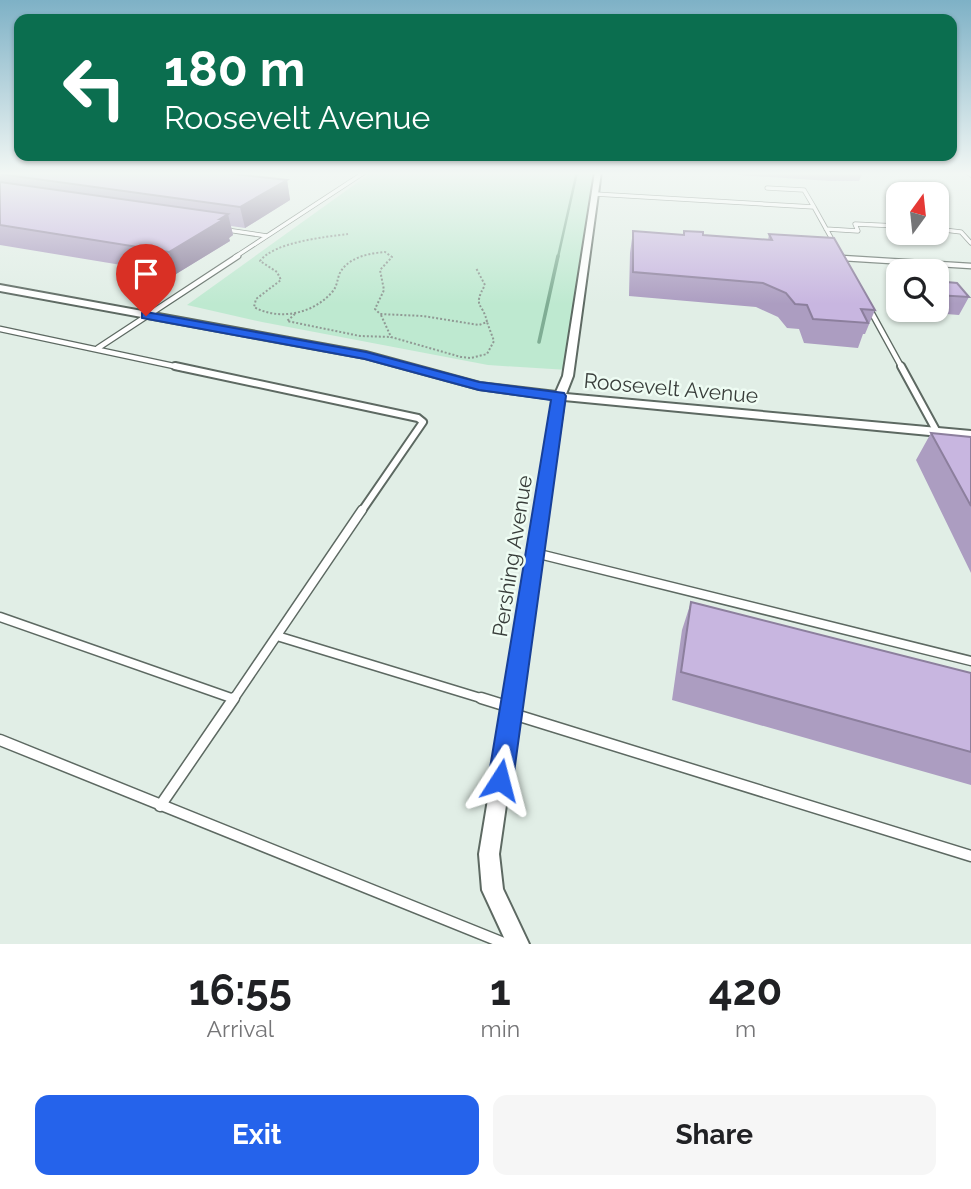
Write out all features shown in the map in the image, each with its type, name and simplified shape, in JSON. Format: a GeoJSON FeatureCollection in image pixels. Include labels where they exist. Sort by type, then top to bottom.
{"type":"FeatureCollection","features":[{"type":"Feature","properties":{"kind":"street","name":"Pershing Avenue"},"geometry":{"type":"LineString","coordinates":[[518,944],[493,890],[489,854],[559,396],[568,376],[592,216]]}},
{"type":"Feature","properties":{"kind":"street","name":"Roosevelt Avenue"},"geometry":{"type":"LineString","coordinates":[[0,288],[366,355],[479,386],[971,435]]}},
{"type":"Feature","properties":{"kind":"lane"},"geometry":{"type":"LineString","coordinates":[[97,348],[298,216]]}},
{"type":"Feature","properties":{"kind":"lane"},"geometry":{"type":"LineString","coordinates":[[819,216],[846,265]]}},
{"type":"Feature","properties":{"kind":"lane"},"geometry":{"type":"LineString","coordinates":[[826,229],[858,231],[855,224],[886,225]]}},
{"type":"Feature","properties":{"kind":"lane"},"geometry":{"type":"LineString","coordinates":[[214,228],[267,236]]}},
{"type":"Feature","properties":{"kind":"lane"},"geometry":{"type":"LineString","coordinates":[[949,231],[961,232],[971,243]]}},
{"type":"Feature","properties":{"kind":"lane"},"geometry":{"type":"LineString","coordinates":[[842,258],[971,266]]}},
{"type":"Feature","properties":{"kind":"lane"},"geometry":{"type":"LineString","coordinates":[[865,301],[936,432]]}},
{"type":"Feature","properties":{"kind":"lane"},"geometry":{"type":"LineString","coordinates":[[0,328],[405,415],[423,422],[160,806]]}},
{"type":"Feature","properties":{"kind":"lane"},"geometry":{"type":"LineString","coordinates":[[536,553],[971,661]]}},
{"type":"Feature","properties":{"kind":"lane"},"geometry":{"type":"LineString","coordinates":[[0,617],[234,699]]}},
{"type":"Feature","properties":{"kind":"lane"},"geometry":{"type":"LineString","coordinates":[[277,636],[971,856]]}},
{"type":"Feature","properties":{"kind":"lane"},"geometry":{"type":"LineString","coordinates":[[0,740],[506,944]]}},
{"type":"Feature","properties":{"kind":"path"},"geometry":{"type":"LineString","coordinates":[[348,234],[299,242],[273,250],[261,257],[260,261],[277,271],[281,280],[256,299],[254,307],[269,316],[313,306],[332,292],[345,266],[368,254],[385,252],[392,257],[380,270],[384,290],[375,309],[385,318],[391,337]]}},
{"type":"Feature","properties":{"kind":"path"},"geometry":{"type":"LineString","coordinates":[[300,311],[287,321],[351,335],[391,337],[471,358],[487,354],[495,341],[486,322],[488,318],[478,306],[477,299],[485,285],[476,268]]}},
{"type":"Feature","properties":{"kind":"path"},"geometry":{"type":"LineString","coordinates":[[380,313],[423,316],[465,325],[486,322]]}},
{"type":"Feature","properties":{"kind":"green space"},"geometry":{"type":"Polygon","coordinates":[[[311,216],[591,216],[568,370],[488,365],[187,305],[311,216]]]}},
{"type":"Feature","properties":{"kind":"building"},"geometry":{"type":"Polygon","coordinates":[[[0,216],[225,216],[169,252],[0,225],[0,216]]]}},
{"type":"Feature","properties":{"kind":"building"},"geometry":{"type":"Polygon","coordinates":[[[633,231],[684,235],[684,231],[703,232],[703,235],[772,240],[769,234],[834,238],[875,310],[861,309],[868,323],[813,319],[807,305],[795,304],[786,293],[763,283],[633,272],[633,231]]]}},
{"type":"Feature","properties":{"kind":"building"},"geometry":{"type":"Polygon","coordinates":[[[949,282],[957,283],[969,297],[949,296],[949,282]]]}},
{"type":"Feature","properties":{"kind":"building"},"geometry":{"type":"Polygon","coordinates":[[[931,433],[971,437],[971,506],[931,433]]]}},
{"type":"Feature","properties":{"kind":"building"},"geometry":{"type":"Polygon","coordinates":[[[691,602],[971,673],[971,752],[681,672],[691,602]]]}},
{"type":"Feature","properties":{"kind":"waterway"},"geometry":{"type":"LineString","coordinates":[[558,257],[567,216]]}},
{"type":"Feature","properties":{"kind":"waterway"},"geometry":{"type":"LineString","coordinates":[[539,342],[558,256]]}},
{"type":"Feature","properties":{"kind":"route"},"geometry":{"type":"LineString","coordinates":[[146,316],[366,355],[438,377],[479,386],[559,396],[500,780]]}}]}
